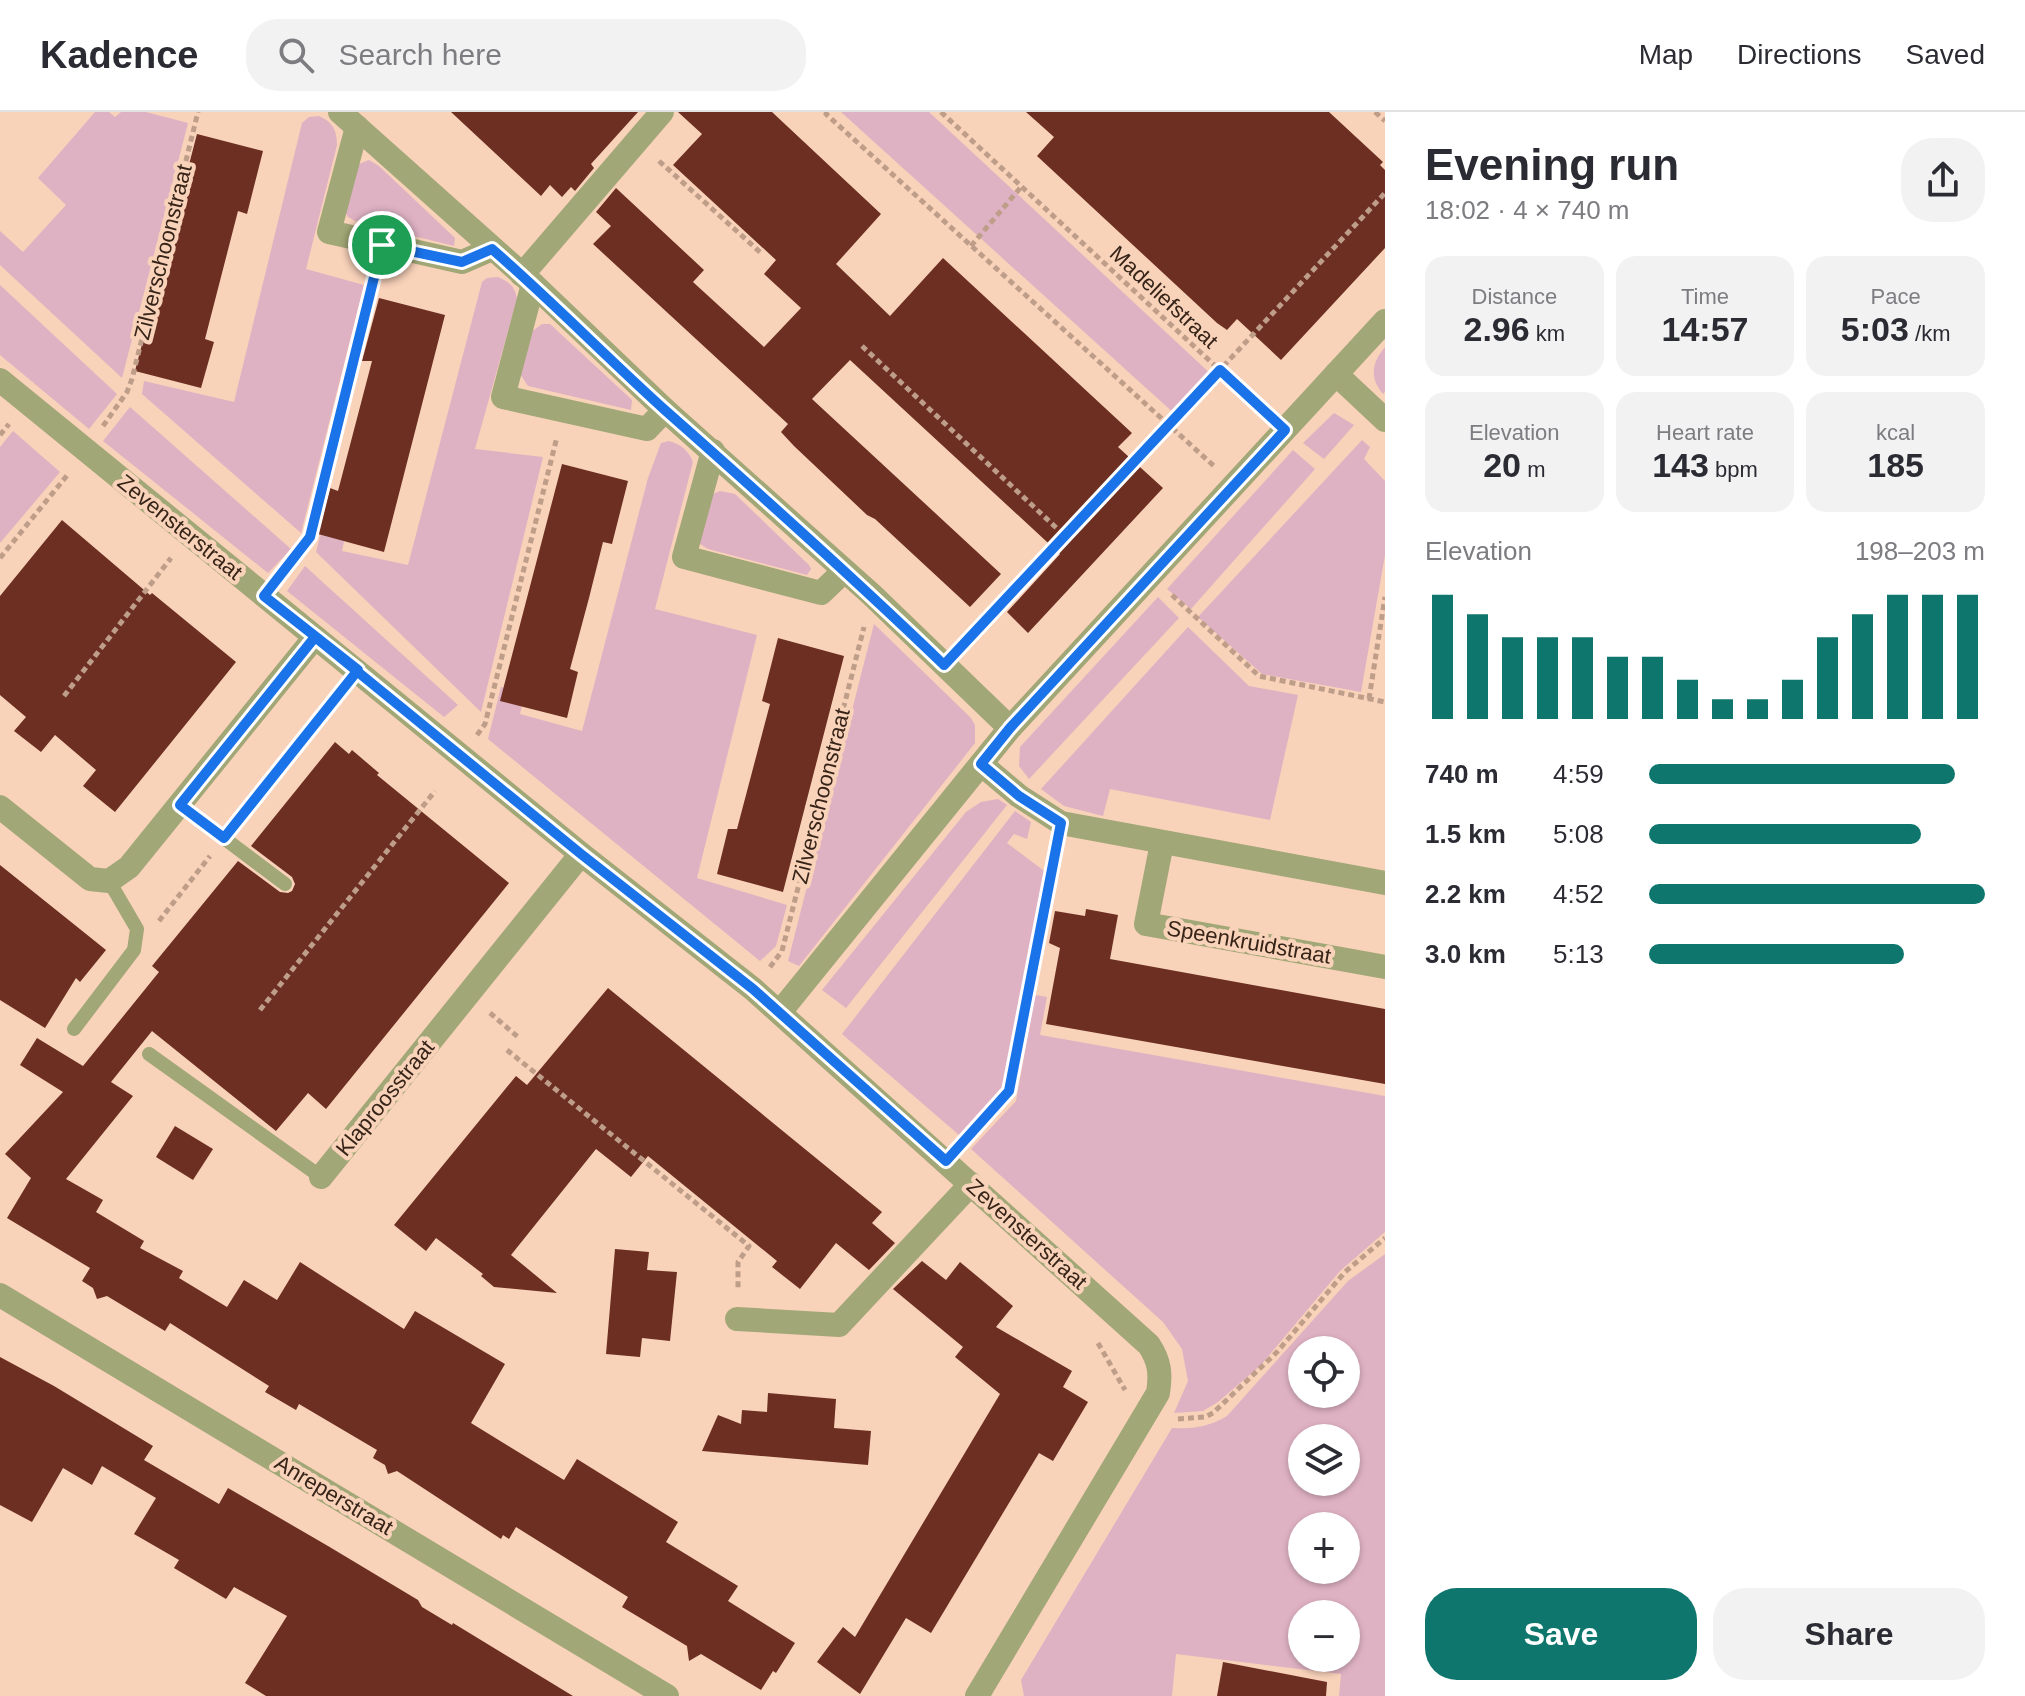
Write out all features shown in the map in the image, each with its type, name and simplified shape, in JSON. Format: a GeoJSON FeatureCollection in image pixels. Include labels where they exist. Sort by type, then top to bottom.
{"type":"FeatureCollection","features":[{"type":"Feature","properties":{"kind":"street"},"geometry":{"type":"LineString","coordinates":[[662,112],[527,279],[503,397],[563,413],[647,429],[665,410]]}},
{"type":"Feature","properties":{"kind":"street"},"geometry":{"type":"LineString","coordinates":[[349,120],[329,232],[462,262],[492,249]]}},
{"type":"Feature","properties":{"kind":"street"},"geometry":{"type":"LineString","coordinates":[[349,120],[527,279],[843,572],[872,595],[1010,728]]}},
{"type":"Feature","properties":{"kind":"street"},"geometry":{"type":"LineString","coordinates":[[780,1012],[1010,728],[1385,321]]}},
{"type":"Feature","properties":{"kind":"street"},"geometry":{"type":"LineString","coordinates":[[1336,374],[1385,420]]}},
{"type":"Feature","properties":{"kind":"street","name":"Zevensterstraat"},"geometry":{"type":"LineString","coordinates":[[0,380],[457,754],[753,989],[1149,1345],[1158,1359],[1158,1393],[977,1696]]}},
{"type":"Feature","properties":{"kind":"street"},"geometry":{"type":"LineString","coordinates":[[713,451],[684,557],[821,593],[843,572]]}},
{"type":"Feature","properties":{"kind":"street"},"geometry":{"type":"LineString","coordinates":[[0,807],[90,879],[109,881],[129,867],[315,637]]}},
{"type":"Feature","properties":{"kind":"street"},"geometry":{"type":"LineString","coordinates":[[981,764],[1019,796],[1061,823],[1385,883]]}},
{"type":"Feature","properties":{"kind":"street","name":"Speenkruidstraat"},"geometry":{"type":"LineString","coordinates":[[1162,843],[1146,924],[1385,967]]}},
{"type":"Feature","properties":{"kind":"street","name":"Klaproosstraat"},"geometry":{"type":"LineString","coordinates":[[321,1177],[581,854]]}},
{"type":"Feature","properties":{"kind":"street"},"geometry":{"type":"LineString","coordinates":[[737,1319],[839,1325],[971,1184]]}},
{"type":"Feature","properties":{"kind":"street","name":"Anreperstraat"},"geometry":{"type":"LineString","coordinates":[[0,1295],[667,1696]]}},
{"type":"Feature","properties":{"kind":"lane"},"geometry":{"type":"LineString","coordinates":[[180,805],[285,884]]}},
{"type":"Feature","properties":{"kind":"lane"},"geometry":{"type":"LineString","coordinates":[[74,1029],[134,950],[137,929],[109,881]]}},
{"type":"Feature","properties":{"kind":"lane","name":"Klaproosstraat"},"geometry":{"type":"LineString","coordinates":[[149,1054],[321,1177]]}},
{"type":"Feature","properties":{"kind":"path","name":"Zilverschoonstraat"},"geometry":{"type":"LineString","coordinates":[[127,392],[198,112]]}},
{"type":"Feature","properties":{"kind":"path"},"geometry":{"type":"LineString","coordinates":[[828,112],[826,114],[1236,485]]}},
{"type":"Feature","properties":{"kind":"path","name":"Madeliefstraat"},"geometry":{"type":"LineString","coordinates":[[941,112],[1285,430]]}},
{"type":"Feature","properties":{"kind":"path"},"geometry":{"type":"LineString","coordinates":[[1375,112],[1385,121]]}},
{"type":"Feature","properties":{"kind":"path"},"geometry":{"type":"LineString","coordinates":[[637,142],[761,253]]}},
{"type":"Feature","properties":{"kind":"path"},"geometry":{"type":"LineString","coordinates":[[971,246],[1021,187]]}},
{"type":"Feature","properties":{"kind":"path"},"geometry":{"type":"LineString","coordinates":[[944,665],[1385,193]]}},
{"type":"Feature","properties":{"kind":"path"},"geometry":{"type":"LineString","coordinates":[[264,596],[310,537],[382,245]]}},
{"type":"Feature","properties":{"kind":"path"},"geometry":{"type":"LineString","coordinates":[[862,346],[1065,536]]}},
{"type":"Feature","properties":{"kind":"path"},"geometry":{"type":"LineString","coordinates":[[457,754],[485,724],[563,413]]}},
{"type":"Feature","properties":{"kind":"path"},"geometry":{"type":"LineString","coordinates":[[0,558],[74,466]]}},
{"type":"Feature","properties":{"kind":"path"},"geometry":{"type":"LineString","coordinates":[[64,696],[188,535]]}},
{"type":"Feature","properties":{"kind":"path"},"geometry":{"type":"LineString","coordinates":[[1151,575],[1259,676],[1385,702]]}},
{"type":"Feature","properties":{"kind":"path","name":"Zilverschoonstraat"},"geometry":{"type":"LineString","coordinates":[[753,989],[782,951],[872,595]]}},
{"type":"Feature","properties":{"kind":"path"},"geometry":{"type":"LineString","coordinates":[[1369,699],[1385,597]]}},
{"type":"Feature","properties":{"kind":"path"},"geometry":{"type":"LineString","coordinates":[[137,929],[154,927],[358,670]]}},
{"type":"Feature","properties":{"kind":"path"},"geometry":{"type":"LineString","coordinates":[[260,1010],[435,791]]}},
{"type":"Feature","properties":{"kind":"path"},"geometry":{"type":"LineString","coordinates":[[946,1161],[1009,1091],[1061,823]]}},
{"type":"Feature","properties":{"kind":"path"},"geometry":{"type":"LineString","coordinates":[[507,1050],[749,1246],[738,1262],[737,1319]]}},
{"type":"Feature","properties":{"kind":"path"},"geometry":{"type":"LineString","coordinates":[[1148,1408],[1174,1419],[1194,1419],[1213,1413],[1277,1352],[1345,1272],[1385,1238]]}},
{"type":"Feature","properties":{"kind":"shaded area"},"geometry":{"type":"Polygon","coordinates":[[[95,112],[109,112],[115,117],[121,112],[146,112],[188,123],[122,378],[0,265],[0,231],[23,252],[66,205],[38,178],[95,112]]]}},
{"type":"Feature","properties":{"kind":"shaded area"},"geometry":{"type":"Polygon","coordinates":[[[841,112],[929,112],[1213,376],[1177,416],[841,112]]]}},
{"type":"Feature","properties":{"kind":"shaded area"},"geometry":{"type":"Polygon","coordinates":[[[319,116],[333,128],[337,145],[306,269],[364,285],[301,533],[142,394],[144,381],[234,402],[302,123],[309,117],[319,116]]]}},
{"type":"Feature","properties":{"kind":"shaded area"},"geometry":{"type":"Polygon","coordinates":[[[369,160],[455,238],[454,246],[357,222],[348,217],[342,207],[359,164],[369,160]]]}},
{"type":"Feature","properties":{"kind":"shaded area"},"geometry":{"type":"Polygon","coordinates":[[[498,277],[511,285],[517,299],[475,449],[543,457],[481,712],[316,552],[325,518],[348,522],[342,551],[408,565],[482,282],[498,277]]]}},
{"type":"Feature","properties":{"kind":"shaded area"},"geometry":{"type":"Polygon","coordinates":[[[0,285],[117,394],[89,429],[0,355],[0,285]]]}},
{"type":"Feature","properties":{"kind":"shaded area"},"geometry":{"type":"Polygon","coordinates":[[[542,324],[550,324],[632,400],[631,410],[528,386],[520,374],[530,333],[542,324]]]}},
{"type":"Feature","properties":{"kind":"shaded area"},"geometry":{"type":"Polygon","coordinates":[[[1385,347],[1383,394],[1374,370],[1377,358],[1385,347]]]}},
{"type":"Feature","properties":{"kind":"shaded area"},"geometry":{"type":"Polygon","coordinates":[[[130,407],[291,549],[268,573],[103,441],[130,407]]]}},
{"type":"Feature","properties":{"kind":"shaded area"},"geometry":{"type":"Polygon","coordinates":[[[1334,413],[1354,425],[1324,459],[1303,443],[1334,413]]]}},
{"type":"Feature","properties":{"kind":"shaded area"},"geometry":{"type":"Polygon","coordinates":[[[13,431],[60,472],[0,543],[0,447],[13,431]]]}},
{"type":"Feature","properties":{"kind":"shaded area"},"geometry":{"type":"Polygon","coordinates":[[[1362,440],[1370,447],[1364,459],[1385,481],[1385,555],[1361,692],[1262,674],[1198,617],[1362,440]]]}},
{"type":"Feature","properties":{"kind":"shaded area"},"geometry":{"type":"Polygon","coordinates":[[[669,441],[684,448],[693,462],[655,609],[757,635],[697,878],[787,905],[776,946],[760,961],[488,739],[501,687],[525,692],[520,714],[582,731],[648,478],[661,443],[669,441]]]}},
{"type":"Feature","properties":{"kind":"shaded area"},"geometry":{"type":"Polygon","coordinates":[[[1293,450],[1315,469],[1191,609],[1167,589],[1293,450]]]}},
{"type":"Feature","properties":{"kind":"shaded area"},"geometry":{"type":"Polygon","coordinates":[[[720,491],[735,494],[809,565],[811,569],[807,575],[708,549],[700,544],[698,536],[713,494],[720,491]]]}},
{"type":"Feature","properties":{"kind":"shaded area"},"geometry":{"type":"Polygon","coordinates":[[[305,566],[458,705],[444,717],[287,591],[305,566]]]}},
{"type":"Feature","properties":{"kind":"shaded area"},"geometry":{"type":"Polygon","coordinates":[[[1158,597],[1179,618],[1029,779],[1019,766],[1020,747],[1158,597]]]}},
{"type":"Feature","properties":{"kind":"shaded area"},"geometry":{"type":"Polygon","coordinates":[[[874,624],[971,718],[975,725],[975,743],[799,966],[788,961],[874,624]]]}},
{"type":"Feature","properties":{"kind":"shaded area"},"geometry":{"type":"Polygon","coordinates":[[[1188,627],[1249,686],[1298,695],[1270,820],[1110,789],[1103,816],[1064,806],[1041,789],[1188,627]]]}},
{"type":"Feature","properties":{"kind":"shaded area"},"geometry":{"type":"Polygon","coordinates":[[[998,799],[1007,805],[846,1008],[822,990],[966,812],[981,802],[998,799]]]}},
{"type":"Feature","properties":{"kind":"shaded area"},"geometry":{"type":"Polygon","coordinates":[[[1015,811],[1031,822],[1027,839],[1014,834],[1007,843],[1047,873],[1002,1089],[959,1135],[842,1034],[1015,811]]]}},
{"type":"Feature","properties":{"kind":"shaded area"},"geometry":{"type":"Polygon","coordinates":[[[1035,995],[1047,997],[1040,1035],[1385,1096],[1385,1232],[1340,1271],[1261,1365],[1203,1411],[1174,1413],[1188,1381],[1182,1349],[1163,1322],[971,1149],[1016,1101],[1035,995]]]}},
{"type":"Feature","properties":{"kind":"shaded area"},"geometry":{"type":"Polygon","coordinates":[[[1385,1254],[1385,1696],[1339,1696],[1341,1674],[1324,1672],[1360,1672],[1360,1600],[1288,1600],[1288,1668],[1176,1654],[1172,1696],[1024,1696],[1021,1680],[1172,1428],[1200,1426],[1227,1416],[1288,1348],[1288,1408],[1360,1408],[1360,1336],[1299,1336],[1348,1281],[1385,1254]]]}},
{"type":"Feature","properties":{"kind":"building"},"geometry":{"type":"Polygon","coordinates":[[[451,112],[638,112],[591,164],[594,168],[575,191],[571,187],[562,197],[550,185],[541,196],[451,112]]]}},
{"type":"Feature","properties":{"kind":"building"},"geometry":{"type":"Polygon","coordinates":[[[678,112],[772,112],[881,214],[836,264],[890,316],[943,258],[1132,433],[1118,447],[1163,488],[1028,633],[1007,612],[1060,554],[850,360],[812,399],[1001,574],[970,607],[794,446],[781,432],[788,424],[593,244],[611,226],[596,212],[616,188],[704,270],[693,282],[764,347],[801,308],[764,274],[776,260],[673,165],[702,134],[678,112]]]}},
{"type":"Feature","properties":{"kind":"building"},"geometry":{"type":"Polygon","coordinates":[[[1026,112],[1329,112],[1383,162],[1380,165],[1385,170],[1385,248],[1281,360],[1237,319],[1227,330],[1217,323],[1037,156],[1054,137],[1026,112]]]}},
{"type":"Feature","properties":{"kind":"building"},"geometry":{"type":"Polygon","coordinates":[[[197,134],[263,151],[247,214],[238,211],[205,339],[214,342],[201,388],[135,371],[197,134]]]}},
{"type":"Feature","properties":{"kind":"building"},"geometry":{"type":"Polygon","coordinates":[[[379,298],[445,315],[384,552],[318,534],[330,488],[338,491],[372,361],[362,361],[379,298]]]}},
{"type":"Feature","properties":{"kind":"building"},"geometry":{"type":"Polygon","coordinates":[[[562,464],[628,481],[612,544],[603,542],[570,669],[578,672],[567,718],[500,701],[562,464]]]}},
{"type":"Feature","properties":{"kind":"building"},"geometry":{"type":"Polygon","coordinates":[[[62,520],[150,595],[152,593],[236,662],[115,812],[83,786],[96,770],[55,735],[41,752],[14,731],[26,717],[0,695],[0,596],[62,520]]]}},
{"type":"Feature","properties":{"kind":"building"},"geometry":{"type":"Polygon","coordinates":[[[778,638],[844,656],[783,892],[717,874],[728,829],[737,829],[770,704],[762,701],[778,638]]]}},
{"type":"Feature","properties":{"kind":"building"},"geometry":{"type":"Polygon","coordinates":[[[335,742],[349,754],[352,750],[379,773],[377,775],[509,883],[326,1109],[308,1093],[276,1131],[152,1031],[111,1082],[133,1096],[66,1179],[103,1200],[96,1212],[144,1241],[140,1248],[183,1271],[179,1278],[227,1307],[244,1280],[277,1300],[300,1262],[404,1329],[415,1311],[505,1364],[471,1423],[564,1480],[577,1459],[678,1522],[666,1542],[738,1586],[728,1601],[795,1643],[761,1690],[701,1654],[689,1661],[687,1646],[622,1607],[628,1597],[516,1527],[509,1539],[503,1535],[501,1539],[397,1471],[388,1474],[385,1465],[373,1458],[377,1450],[299,1404],[296,1410],[265,1392],[269,1386],[170,1323],[165,1331],[107,1296],[97,1299],[93,1288],[82,1281],[90,1268],[7,1218],[31,1178],[5,1154],[63,1092],[20,1065],[37,1038],[83,1066],[159,972],[152,966],[238,861],[280,892],[292,891],[295,884],[292,877],[251,846],[335,742]]]}},
{"type":"Feature","properties":{"kind":"building"},"geometry":{"type":"Polygon","coordinates":[[[0,865],[106,950],[80,982],[76,978],[45,1028],[0,1000],[0,865]]]}},
{"type":"Feature","properties":{"kind":"building"},"geometry":{"type":"Polygon","coordinates":[[[1086,909],[1118,915],[1110,959],[1385,1009],[1385,1084],[1046,1024],[1060,948],[1049,943],[1055,911],[1085,916],[1086,909]]]}},
{"type":"Feature","properties":{"kind":"building"},"geometry":{"type":"Polygon","coordinates":[[[608,988],[882,1212],[872,1223],[895,1243],[869,1270],[836,1243],[800,1289],[772,1267],[777,1261],[648,1156],[631,1177],[596,1149],[511,1255],[557,1293],[494,1287],[481,1276],[483,1274],[436,1238],[426,1251],[394,1225],[516,1076],[527,1085],[608,988]]]}},
{"type":"Feature","properties":{"kind":"building"},"geometry":{"type":"Polygon","coordinates":[[[175,1126],[213,1149],[193,1180],[156,1157],[175,1126]]]}},
{"type":"Feature","properties":{"kind":"building"},"geometry":{"type":"Polygon","coordinates":[[[615,1249],[649,1252],[647,1270],[677,1272],[670,1341],[642,1338],[640,1357],[606,1354],[615,1249]]]}},
{"type":"Feature","properties":{"kind":"building"},"geometry":{"type":"Polygon","coordinates":[[[922,1261],[946,1280],[960,1262],[1013,1306],[996,1327],[1072,1371],[1063,1387],[1088,1402],[1053,1461],[1039,1453],[931,1633],[906,1618],[860,1694],[817,1662],[843,1627],[855,1637],[1000,1394],[955,1357],[963,1347],[893,1289],[922,1261]]]}},
{"type":"Feature","properties":{"kind":"building"},"geometry":{"type":"Polygon","coordinates":[[[0,1357],[153,1446],[144,1460],[219,1504],[228,1488],[573,1696],[266,1696],[245,1683],[287,1616],[234,1587],[226,1599],[174,1568],[179,1560],[134,1534],[156,1498],[102,1466],[92,1485],[63,1468],[32,1522],[0,1505],[0,1357]]]}},
{"type":"Feature","properties":{"kind":"building"},"geometry":{"type":"Polygon","coordinates":[[[768,1393],[836,1399],[834,1428],[871,1431],[868,1465],[702,1451],[718,1415],[741,1424],[742,1410],[767,1412],[768,1393]]]}},
{"type":"Feature","properties":{"kind":"building"},"geometry":{"type":"Polygon","coordinates":[[[1223,1662],[1327,1682],[1326,1696],[1217,1696],[1223,1662]]]}},
{"type":"Feature","properties":{"kind":"route"},"geometry":{"type":"LineString","coordinates":[[382,245],[310,537],[264,596],[358,670],[224,838],[180,805],[315,637],[358,670],[581,854],[753,989],[946,1161],[1009,1091],[1061,823],[1019,796],[981,764],[1010,728],[1285,430],[1220,370],[944,665],[872,595],[665,410],[492,249],[462,262],[382,245]]}}]}
